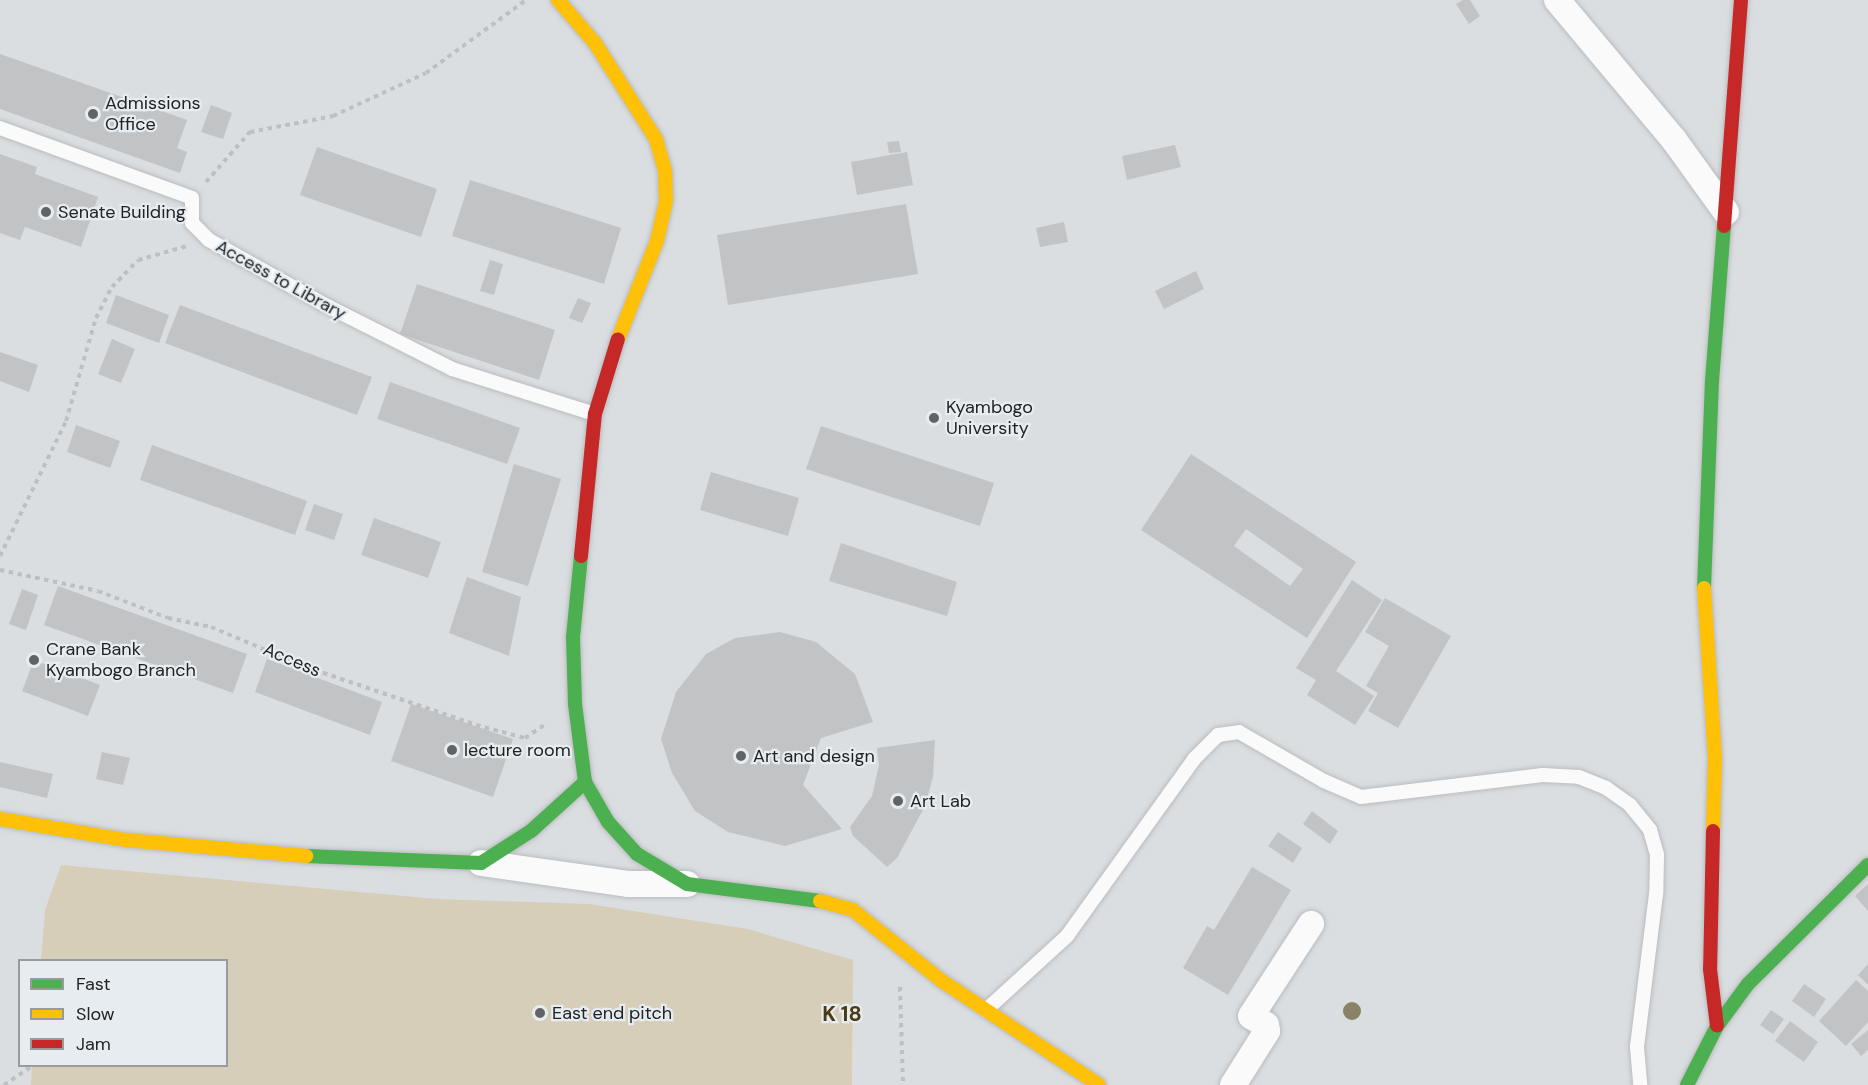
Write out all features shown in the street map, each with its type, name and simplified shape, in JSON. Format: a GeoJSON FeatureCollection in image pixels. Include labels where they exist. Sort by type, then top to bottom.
{"type":"FeatureCollection","features":[{"type":"Feature","properties":{"kind":"street"},"geometry":{"type":"LineString","coordinates":[[558,0],[595,43],[656,139],[665,170],[666,201],[657,241],[606,368],[595,414],[573,637],[575,704],[585,782],[608,822],[637,854],[687,884]]}},
{"type":"Feature","properties":{"kind":"street"},"geometry":{"type":"LineString","coordinates":[[1557,0],[1674,140],[1726,212]]}},
{"type":"Feature","properties":{"kind":"street"},"geometry":{"type":"LineString","coordinates":[[1717,1026],[1710,969],[1715,760],[1703,568],[1712,381],[1741,0]]}},
{"type":"Feature","properties":{"kind":"street"},"geometry":{"type":"LineString","coordinates":[[482,863],[531,831],[585,782]]}},
{"type":"Feature","properties":{"kind":"street"},"geometry":{"type":"LineString","coordinates":[[0,819],[126,840],[240,853],[482,863],[628,884],[687,884],[833,903],[853,910],[899,950],[985,1012],[1098,1085]]}},
{"type":"Feature","properties":{"kind":"street"},"geometry":{"type":"LineString","coordinates":[[1687,1085],[1717,1026],[1748,984],[1868,865]]}},
{"type":"Feature","properties":{"kind":"street"},"geometry":{"type":"LineString","coordinates":[[1233,1085],[1267,1031],[1266,1025],[1251,1016],[1311,924]]}},
{"type":"Feature","properties":{"kind":"lane"},"geometry":{"type":"LineString","coordinates":[[0,128],[192,198],[192,224],[209,240]]}},
{"type":"Feature","properties":{"kind":"lane","name":"Access to Library"},"geometry":{"type":"LineString","coordinates":[[209,240],[327,306],[452,369],[595,414]]}},
{"type":"Feature","properties":{"kind":"lane"},"geometry":{"type":"LineString","coordinates":[[985,1012],[1067,936],[1194,759],[1218,735],[1239,732],[1324,781],[1361,797],[1543,774],[1579,777],[1606,788],[1630,805],[1650,830],[1657,855],[1656,894],[1637,1047],[1640,1085]]}},
{"type":"Feature","properties":{"kind":"path"},"geometry":{"type":"LineString","coordinates":[[192,198],[250,132],[333,116],[426,73],[526,0]]}},
{"type":"Feature","properties":{"kind":"path","name":"Access to Library"},"geometry":{"type":"LineString","coordinates":[[0,556],[66,421],[96,318],[112,287],[138,260],[209,240]]}},
{"type":"Feature","properties":{"kind":"path","name":"Access"},"geometry":{"type":"LineString","coordinates":[[0,570],[98,591],[168,618],[211,627],[306,668],[525,738],[575,704]]}},
{"type":"Feature","properties":{"kind":"path"},"geometry":{"type":"LineString","coordinates":[[899,950],[903,1085]]}},
{"type":"Feature","properties":{"kind":"path"},"geometry":{"type":"LineString","coordinates":[[4,1085],[31,1067]]}},
{"type":"Feature","properties":{"kind":"shaded area","name":"East end pitch"},"geometry":{"type":"Polygon","coordinates":[[[61,865],[438,899],[589,904],[748,929],[853,960],[852,1085],[31,1085],[32,1067],[228,1067],[228,959],[41,959],[45,910],[61,865]]]}},
{"type":"Feature","properties":{"kind":"building"},"geometry":{"type":"Polygon","coordinates":[[[1463,0],[1470,0],[1480,16],[1469,24],[1456,4],[1463,0]]]}},
{"type":"Feature","properties":{"kind":"building","name":"Admissions Office"},"geometry":{"type":"Polygon","coordinates":[[[0,54],[187,120],[177,148],[187,152],[180,173],[0,109],[0,54]]]}},
{"type":"Feature","properties":{"kind":"building"},"geometry":{"type":"Polygon","coordinates":[[[211,105],[232,113],[223,139],[201,132],[211,105]]]}},
{"type":"Feature","properties":{"kind":"building"},"geometry":{"type":"Polygon","coordinates":[[[899,141],[901,152],[889,153],[887,142],[899,141]]]}},
{"type":"Feature","properties":{"kind":"building"},"geometry":{"type":"Polygon","coordinates":[[[1175,145],[1181,167],[1127,180],[1122,156],[1175,145]]]}},
{"type":"Feature","properties":{"kind":"building"},"geometry":{"type":"Polygon","coordinates":[[[317,147],[437,189],[421,237],[300,195],[317,147]]]}},
{"type":"Feature","properties":{"kind":"building"},"geometry":{"type":"Polygon","coordinates":[[[907,152],[913,185],[857,195],[851,162],[907,152]]]}},
{"type":"Feature","properties":{"kind":"building","name":"Senate Building"},"geometry":{"type":"Polygon","coordinates":[[[0,154],[37,167],[35,174],[98,197],[81,247],[25,227],[20,240],[0,233],[0,154]]]}},
{"type":"Feature","properties":{"kind":"building"},"geometry":{"type":"Polygon","coordinates":[[[470,180],[621,228],[604,284],[452,236],[470,180]]]}},
{"type":"Feature","properties":{"kind":"building"},"geometry":{"type":"Polygon","coordinates":[[[906,204],[918,274],[728,305],[717,235],[906,204]]]}},
{"type":"Feature","properties":{"kind":"building"},"geometry":{"type":"Polygon","coordinates":[[[1064,222],[1068,242],[1040,247],[1036,228],[1064,222]]]}},
{"type":"Feature","properties":{"kind":"building"},"geometry":{"type":"Polygon","coordinates":[[[490,260],[503,264],[494,295],[480,291],[490,260]]]}},
{"type":"Feature","properties":{"kind":"building"},"geometry":{"type":"Polygon","coordinates":[[[1196,271],[1204,289],[1164,309],[1155,291],[1196,271]]]}},
{"type":"Feature","properties":{"kind":"building"},"geometry":{"type":"Polygon","coordinates":[[[417,284],[555,330],[539,380],[400,334],[417,284]]]}},
{"type":"Feature","properties":{"kind":"building"},"geometry":{"type":"Polygon","coordinates":[[[116,295],[169,315],[159,343],[106,323],[116,295]]]}},
{"type":"Feature","properties":{"kind":"building"},"geometry":{"type":"Polygon","coordinates":[[[578,298],[591,303],[582,323],[569,318],[578,298]]]}},
{"type":"Feature","properties":{"kind":"building"},"geometry":{"type":"Polygon","coordinates":[[[180,305],[372,377],[357,415],[165,343],[180,305]]]}},
{"type":"Feature","properties":{"kind":"building"},"geometry":{"type":"Polygon","coordinates":[[[112,339],[135,349],[121,383],[98,374],[112,339]]]}},
{"type":"Feature","properties":{"kind":"building"},"geometry":{"type":"Polygon","coordinates":[[[0,352],[38,365],[29,392],[0,381],[0,352]]]}},
{"type":"Feature","properties":{"kind":"building"},"geometry":{"type":"Polygon","coordinates":[[[390,382],[520,428],[507,464],[377,419],[390,382]]]}},
{"type":"Feature","properties":{"kind":"building"},"geometry":{"type":"Polygon","coordinates":[[[76,425],[120,441],[110,468],[67,452],[76,425]]]}},
{"type":"Feature","properties":{"kind":"building"},"geometry":{"type":"Polygon","coordinates":[[[821,426],[994,483],[980,526],[806,469],[821,426]]]}},
{"type":"Feature","properties":{"kind":"building"},"geometry":{"type":"Polygon","coordinates":[[[152,445],[307,501],[295,535],[140,480],[152,445]]]}},
{"type":"Feature","properties":{"kind":"building"},"geometry":{"type":"Polygon","coordinates":[[[1191,454],[1356,562],[1307,638],[1141,530],[1191,454]],[[1246,529],[1234,546],[1290,586],[1303,569],[1246,529]]]}},
{"type":"Feature","properties":{"kind":"building"},"geometry":{"type":"Polygon","coordinates":[[[514,464],[561,479],[528,586],[482,572],[514,464]]]}},
{"type":"Feature","properties":{"kind":"building"},"geometry":{"type":"Polygon","coordinates":[[[711,472],[799,498],[788,536],[700,510],[711,472]]]}},
{"type":"Feature","properties":{"kind":"building"},"geometry":{"type":"Polygon","coordinates":[[[314,504],[343,514],[334,540],[305,530],[314,504]]]}},
{"type":"Feature","properties":{"kind":"building"},"geometry":{"type":"Polygon","coordinates":[[[374,518],[441,542],[428,578],[361,555],[374,518]]]}},
{"type":"Feature","properties":{"kind":"building"},"geometry":{"type":"Polygon","coordinates":[[[841,543],[957,582],[947,616],[829,581],[841,543]]]}},
{"type":"Feature","properties":{"kind":"building"},"geometry":{"type":"Polygon","coordinates":[[[467,577],[521,597],[509,656],[449,633],[467,577]]]}},
{"type":"Feature","properties":{"kind":"building"},"geometry":{"type":"Polygon","coordinates":[[[1352,580],[1382,600],[1336,671],[1374,696],[1355,725],[1307,695],[1316,680],[1296,668],[1352,580]]]}},
{"type":"Feature","properties":{"kind":"building"},"geometry":{"type":"Polygon","coordinates":[[[58,586],[247,654],[233,693],[44,625],[58,586]]]}},
{"type":"Feature","properties":{"kind":"building"},"geometry":{"type":"Polygon","coordinates":[[[22,589],[38,595],[26,630],[9,624],[22,589]]]}},
{"type":"Feature","properties":{"kind":"building"},"geometry":{"type":"Polygon","coordinates":[[[1385,598],[1451,636],[1398,728],[1368,711],[1378,693],[1366,686],[1389,646],[1365,632],[1385,598]]]}},
{"type":"Feature","properties":{"kind":"building","name":"Art and design"},"geometry":{"type":"Polygon","coordinates":[[[780,632],[816,642],[855,674],[873,722],[821,738],[803,785],[842,829],[785,846],[728,832],[695,811],[672,773],[661,739],[676,692],[706,654],[735,638],[780,632]]]}},
{"type":"Feature","properties":{"kind":"building"},"geometry":{"type":"Polygon","coordinates":[[[267,659],[382,702],[370,735],[255,692],[267,659]]]}},
{"type":"Feature","properties":{"kind":"building"},"geometry":{"type":"Polygon","coordinates":[[[34,660],[100,685],[88,716],[22,691],[34,660]]]}},
{"type":"Feature","properties":{"kind":"building","name":"lecture room"},"geometry":{"type":"Polygon","coordinates":[[[411,704],[513,739],[493,797],[391,761],[411,704]]]}},
{"type":"Feature","properties":{"kind":"building","name":"Art Lab"},"geometry":{"type":"Polygon","coordinates":[[[935,740],[933,777],[925,806],[897,858],[887,867],[853,836],[850,827],[872,796],[879,765],[877,748],[935,740]]]}},
{"type":"Feature","properties":{"kind":"building"},"geometry":{"type":"Polygon","coordinates":[[[102,752],[130,758],[123,785],[96,779],[102,752]]]}},
{"type":"Feature","properties":{"kind":"building"},"geometry":{"type":"Polygon","coordinates":[[[0,762],[53,774],[47,798],[0,787],[0,762]]]}},
{"type":"Feature","properties":{"kind":"building"},"geometry":{"type":"Polygon","coordinates":[[[1312,811],[1338,831],[1330,844],[1303,824],[1312,811]]]}},
{"type":"Feature","properties":{"kind":"building"},"geometry":{"type":"Polygon","coordinates":[[[1278,832],[1302,848],[1293,863],[1268,846],[1278,832]]]}},
{"type":"Feature","properties":{"kind":"building"},"geometry":{"type":"Polygon","coordinates":[[[1252,867],[1291,890],[1228,995],[1183,968],[1207,926],[1214,930],[1252,867]]]}},
{"type":"Feature","properties":{"kind":"building"},"geometry":{"type":"Polygon","coordinates":[[[1868,884],[1868,911],[1855,896],[1868,884]]]}},
{"type":"Feature","properties":{"kind":"building"},"geometry":{"type":"Polygon","coordinates":[[[1868,964],[1868,985],[1858,975],[1868,964]]]}},
{"type":"Feature","properties":{"kind":"building"},"geometry":{"type":"Polygon","coordinates":[[[1856,980],[1868,991],[1868,1022],[1846,1046],[1819,1021],[1856,980]]]}},
{"type":"Feature","properties":{"kind":"building"},"geometry":{"type":"Polygon","coordinates":[[[1804,984],[1826,999],[1814,1017],[1792,1001],[1804,984]]]}},
{"type":"Feature","properties":{"kind":"building"},"geometry":{"type":"Polygon","coordinates":[[[1771,1010],[1784,1019],[1773,1034],[1760,1025],[1771,1010]]]}},
{"type":"Feature","properties":{"kind":"building"},"geometry":{"type":"Polygon","coordinates":[[[1790,1021],[1818,1042],[1804,1062],[1775,1041],[1790,1021]]]}},
{"type":"Feature","properties":{"kind":"building"},"geometry":{"type":"Polygon","coordinates":[[[1868,1030],[1868,1050],[1861,1056],[1851,1044],[1868,1030]]]}},
{"type":"Feature","properties":{"kind":"traffic: fast"},"geometry":{"type":"LineString","coordinates":[[1704,588],[1712,381],[1724,226]]}},
{"type":"Feature","properties":{"kind":"traffic: fast"},"geometry":{"type":"LineString","coordinates":[[306,856],[481,863],[531,831],[585,782],[575,704],[573,637],[581,556]]}},
{"type":"Feature","properties":{"kind":"traffic: fast"},"geometry":{"type":"LineString","coordinates":[[585,782],[608,822],[637,854],[687,884],[820,901]]}},
{"type":"Feature","properties":{"kind":"traffic: fast"},"geometry":{"type":"LineString","coordinates":[[1687,1085],[1717,1026],[1748,984],[1868,865]]}},
{"type":"Feature","properties":{"kind":"traffic: slow"},"geometry":{"type":"LineString","coordinates":[[558,0],[595,43],[656,139],[665,170],[666,201],[657,241],[618,339]]}},
{"type":"Feature","properties":{"kind":"traffic: slow"},"geometry":{"type":"LineString","coordinates":[[1704,588],[1715,760],[1713,831]]}},
{"type":"Feature","properties":{"kind":"traffic: slow"},"geometry":{"type":"LineString","coordinates":[[0,819],[126,840],[306,856]]}},
{"type":"Feature","properties":{"kind":"traffic: slow"},"geometry":{"type":"LineString","coordinates":[[820,901],[853,910],[942,981],[1099,1085]]}},
{"type":"Feature","properties":{"kind":"traffic: jam"},"geometry":{"type":"LineString","coordinates":[[1724,226],[1741,0]]}},
{"type":"Feature","properties":{"kind":"traffic: jam"},"geometry":{"type":"LineString","coordinates":[[581,556],[595,414],[618,339]]}},
{"type":"Feature","properties":{"kind":"traffic: jam"},"geometry":{"type":"LineString","coordinates":[[1713,831],[1710,969],[1717,1026]]}},
{"type":"Feature","properties":{"kind":"place","name":"Admissions Office"},"geometry":{"type":"Point","coordinates":[93,114]}},
{"type":"Feature","properties":{"kind":"place","name":"Senate Building"},"geometry":{"type":"Point","coordinates":[46,212]}},
{"type":"Feature","properties":{"kind":"place","name":"Kyambogo University"},"geometry":{"type":"Point","coordinates":[934,418]}},
{"type":"Feature","properties":{"kind":"place","name":"Crane Bank Kyambogo Branch"},"geometry":{"type":"Point","coordinates":[34,660]}},
{"type":"Feature","properties":{"kind":"place","name":"lecture room"},"geometry":{"type":"Point","coordinates":[452,750]}},
{"type":"Feature","properties":{"kind":"place","name":"Art and design"},"geometry":{"type":"Point","coordinates":[741,756]}},
{"type":"Feature","properties":{"kind":"place","name":"Art Lab"},"geometry":{"type":"Point","coordinates":[898,801]}},
{"type":"Feature","properties":{"kind":"place","name":"East end pitch"},"geometry":{"type":"Point","coordinates":[540,1013]}},
{"type":"Feature","properties":{"kind":"district","name":"K 18"},"geometry":{"type":"Point","coordinates":[842,1014]}}]}
